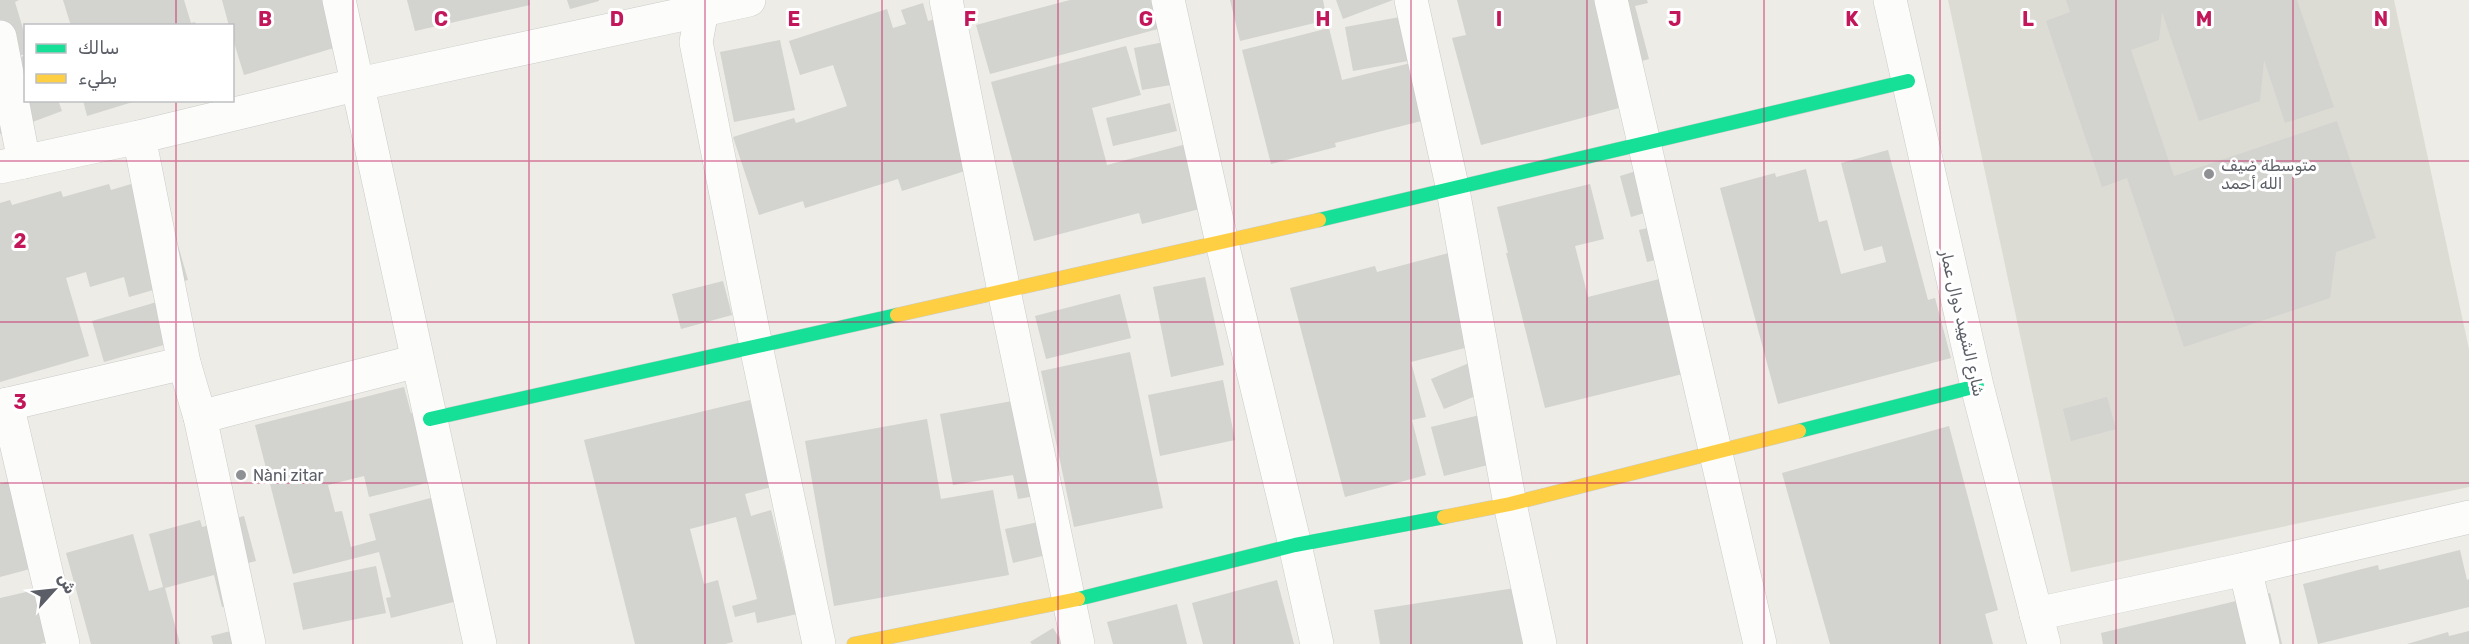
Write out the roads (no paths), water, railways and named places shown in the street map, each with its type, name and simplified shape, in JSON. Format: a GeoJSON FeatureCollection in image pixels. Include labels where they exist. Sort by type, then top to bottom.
{"type":"FeatureCollection","features":[{"type":"Feature","properties":{"kind":"street"},"geometry":{"type":"LineString","coordinates":[[339,0],[480,644]]}},
{"type":"Feature","properties":{"kind":"street"},"geometry":{"type":"LineString","coordinates":[[0,37],[12,164],[139,137],[700,5],[749,0]]}},
{"type":"Feature","properties":{"kind":"street"},"geometry":{"type":"LineString","coordinates":[[946,0],[1078,644]]}},
{"type":"Feature","properties":{"kind":"street"},"geometry":{"type":"LineString","coordinates":[[1168,0],[1222,243],[1296,545],[1317,644]]}},
{"type":"Feature","properties":{"kind":"street"},"geometry":{"type":"LineString","coordinates":[[1411,0],[1454,190],[1510,504],[1540,644]]}},
{"type":"Feature","properties":{"kind":"street"},"geometry":{"type":"LineString","coordinates":[[1611,0],[1642,144],[1760,644]]}},
{"type":"Feature","properties":{"kind":"street","name":"شارع الشهيد دوال عمار"},"geometry":{"type":"LineString","coordinates":[[1890,0],[1977,386],[2040,629]]}},
{"type":"Feature","properties":{"kind":"street"},"geometry":{"type":"LineString","coordinates":[[700,5],[696,42],[756,346],[819,644]]}},
{"type":"Feature","properties":{"kind":"street"},"geometry":{"type":"LineString","coordinates":[[430,419],[1454,190],[1908,81]]}},
{"type":"Feature","properties":{"kind":"street"},"geometry":{"type":"LineString","coordinates":[[139,137],[184,363],[200,417],[249,644]]}},
{"type":"Feature","properties":{"kind":"street"},"geometry":{"type":"LineString","coordinates":[[200,417],[417,361]]}},
{"type":"Feature","properties":{"kind":"street"},"geometry":{"type":"LineString","coordinates":[[63,644],[3,405],[184,363]]}},
{"type":"Feature","properties":{"kind":"street"},"geometry":{"type":"LineString","coordinates":[[855,644],[1068,601],[1296,545],[1510,504],[1715,450],[1977,386]]}},
{"type":"Feature","properties":{"kind":"street"},"geometry":{"type":"LineString","coordinates":[[2040,629],[2245,569],[2469,517]]}},
{"type":"Feature","properties":{"kind":"street"},"geometry":{"type":"LineString","coordinates":[[2245,569],[2263,644]]}},
{"type":"Feature","properties":{"kind":"place","name":"متوسطة ضيف الله أحمد"},"geometry":{"type":"Point","coordinates":[2209,174]}},
{"type":"Feature","properties":{"kind":"place","name":"Nàni zitar"},"geometry":{"type":"Point","coordinates":[241,475]}}]}
